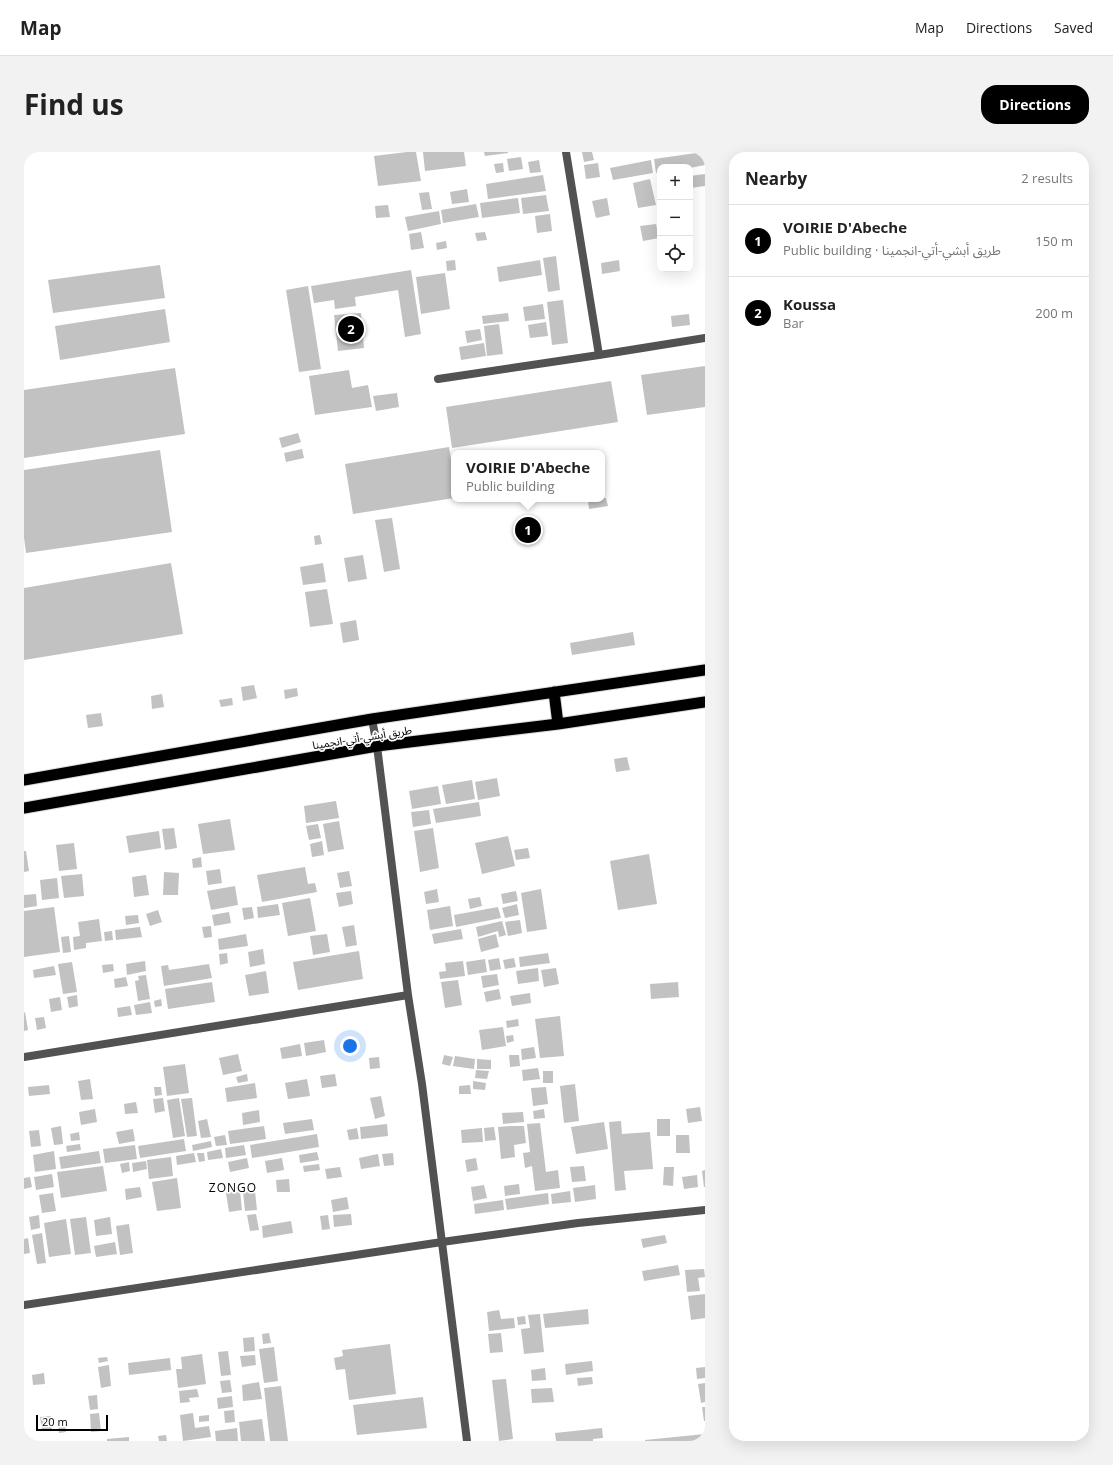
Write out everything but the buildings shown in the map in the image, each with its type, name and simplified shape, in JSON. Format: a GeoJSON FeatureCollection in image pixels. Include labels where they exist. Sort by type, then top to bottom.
{"type":"FeatureCollection","features":[{"type":"Feature","properties":{"kind":"highway"},"geometry":{"type":"LineString","coordinates":[[24,780],[372,718],[705,670]]}},
{"type":"Feature","properties":{"kind":"highway"},"geometry":{"type":"LineString","coordinates":[[554,692],[558,724]]}},
{"type":"Feature","properties":{"kind":"highway","name":"طريق أبشي-أتي-انجمينا"},"geometry":{"type":"LineString","coordinates":[[24,808],[377,746],[558,724],[705,702]]}},
{"type":"Feature","properties":{"kind":"street"},"geometry":{"type":"LineString","coordinates":[[566,152],[599,354]]}},
{"type":"Feature","properties":{"kind":"street"},"geometry":{"type":"LineString","coordinates":[[438,379],[705,338]]}},
{"type":"Feature","properties":{"kind":"street"},"geometry":{"type":"LineString","coordinates":[[372,718],[377,746],[408,995],[422,1084],[467,1441]]}},
{"type":"Feature","properties":{"kind":"street"},"geometry":{"type":"LineString","coordinates":[[24,1056],[408,995]]}},
{"type":"Feature","properties":{"kind":"street"},"geometry":{"type":"LineString","coordinates":[[24,1305],[578,1223],[705,1210]]}},
{"type":"Feature","properties":{"kind":"place","name":"Koussa"},"geometry":{"type":"Point","coordinates":[351,329]}},
{"type":"Feature","properties":{"kind":"place","name":"VOIRIE D'Abeche"},"geometry":{"type":"Point","coordinates":[528,530]}},
{"type":"Feature","properties":{"kind":"district","name":"ZONGO"},"geometry":{"type":"Point","coordinates":[233,1187]}}]}
